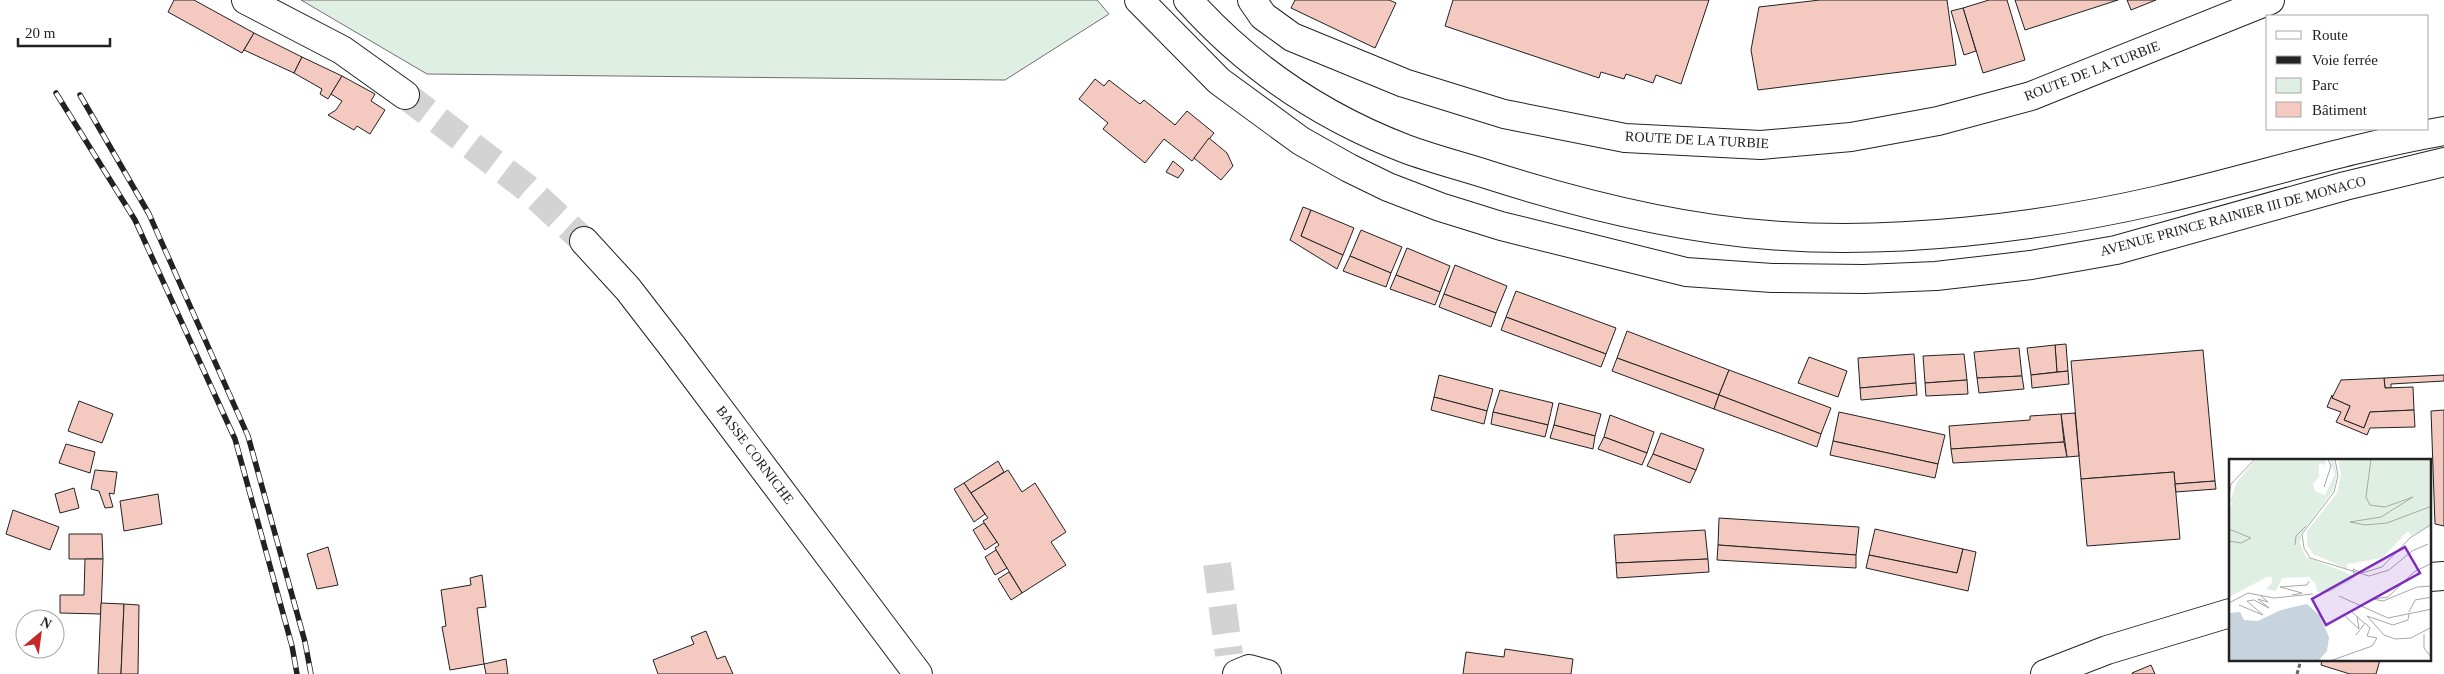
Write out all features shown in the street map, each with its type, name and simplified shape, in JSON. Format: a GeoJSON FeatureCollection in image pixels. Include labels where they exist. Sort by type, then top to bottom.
{"type":"FeatureCollection","features":[{"type":"Feature","properties":{"kind":"main road"},"geometry":{"type":"LineString","coordinates":[[246,0],[342,50],[405,95]]}},
{"type":"Feature","properties":{"kind":"main road","name":"AVENUE PRINCE RAINIER III DE MONACO"},"geometry":{"type":"LineString","coordinates":[[1139,0],[1220,81],[1301,141],[1349,168],[1388,187],[1432,204],[1501,226],[1686,272],[1764,278],[1864,279],[1936,276],[2031,265],[2116,250],[2345,186],[2444,162]]}},
{"type":"Feature","properties":{"kind":"main road"},"geometry":{"type":"LineString","coordinates":[[1188,0],[1206,20],[1251,61],[1279,82],[1312,104],[1407,149],[1507,181],[1602,206],[1692,226],[1768,235],[1863,239],[2018,226],[2157,200],[2391,141],[2444,131]]}},
{"type":"Feature","properties":{"kind":"main road","name":"ROUTE DE LA TURBIE"},"geometry":{"type":"LineString","coordinates":[[1252,0],[1262,16],[1292,37],[1404,82],[1504,114],[1626,138],[1761,145],[1850,137],[1938,121],[2031,96],[2270,0]]}},
{"type":"Feature","properties":{"kind":"main road","name":"BASSE CORNICHE"},"geometry":{"type":"LineString","coordinates":[[584,241],[628,289],[684,361],[918,674]]}},
{"type":"Feature","properties":{"kind":"main road"},"geometry":{"type":"LineString","coordinates":[[2045,674],[2107,650],[2229,613]]}},
{"type":"Feature","properties":{"kind":"main road"},"geometry":{"type":"LineString","coordinates":[[1234,668],[1249,669],[1267,674]]}},
{"type":"Feature","properties":{"kind":"green space"},"geometry":{"type":"Polygon","coordinates":[[[301,0],[1097,0],[1109,14],[1005,80],[427,74],[301,0]]]}},
{"type":"Feature","properties":{"kind":"building"},"geometry":{"type":"Polygon","coordinates":[[[174,0],[194,0],[254,33],[242,53],[168,12],[174,0]]]}},
{"type":"Feature","properties":{"kind":"building"},"geometry":{"type":"Polygon","coordinates":[[[1295,0],[1389,0],[1396,3],[1375,48],[1291,8],[1295,0]]]}},
{"type":"Feature","properties":{"kind":"building"},"geometry":{"type":"Polygon","coordinates":[[[1453,0],[1709,0],[1681,84],[1656,75],[1653,83],[1626,74],[1624,79],[1601,72],[1599,78],[1445,26],[1453,0]]]}},
{"type":"Feature","properties":{"kind":"building"},"geometry":{"type":"Polygon","coordinates":[[[1820,0],[1947,0],[1956,65],[1758,90],[1751,50],[1759,7],[1820,0]]]}},
{"type":"Feature","properties":{"kind":"building"},"geometry":{"type":"Polygon","coordinates":[[[1989,0],[2007,0],[2025,60],[1983,73],[1963,8],[1989,0]]]}},
{"type":"Feature","properties":{"kind":"building"},"geometry":{"type":"Polygon","coordinates":[[[2015,0],[2118,0],[2025,30],[2015,0]]]}},
{"type":"Feature","properties":{"kind":"building"},"geometry":{"type":"Polygon","coordinates":[[[2127,0],[2156,0],[2131,10],[2127,0]]]}},
{"type":"Feature","properties":{"kind":"building"},"geometry":{"type":"Polygon","coordinates":[[[1963,8],[1976,51],[1964,55],[1951,11],[1963,8]]]}},
{"type":"Feature","properties":{"kind":"building"},"geometry":{"type":"Polygon","coordinates":[[[254,33],[302,57],[294,73],[244,50],[254,33]]]}},
{"type":"Feature","properties":{"kind":"building"},"geometry":{"type":"Polygon","coordinates":[[[302,57],[342,76],[328,99],[320,94],[322,89],[294,73],[302,57]]]}},
{"type":"Feature","properties":{"kind":"building"},"geometry":{"type":"Polygon","coordinates":[[[342,76],[375,94],[371,101],[385,110],[370,134],[357,126],[354,130],[328,115],[336,110],[342,101],[331,94],[342,76]]]}},
{"type":"Feature","properties":{"kind":"building"},"geometry":{"type":"Polygon","coordinates":[[[1095,79],[1104,86],[1109,80],[1140,104],[1144,100],[1175,125],[1187,111],[1214,133],[1192,161],[1164,139],[1145,163],[1103,129],[1108,123],[1079,99],[1095,79]]]}},
{"type":"Feature","properties":{"kind":"building"},"geometry":{"type":"Polygon","coordinates":[[[1209,138],[1227,153],[1233,166],[1221,180],[1194,158],[1209,138]]]}},
{"type":"Feature","properties":{"kind":"building"},"geometry":{"type":"Polygon","coordinates":[[[1173,161],[1184,170],[1178,178],[1166,172],[1173,161]]]}},
{"type":"Feature","properties":{"kind":"building"},"geometry":{"type":"Polygon","coordinates":[[[1303,207],[1311,210],[1301,236],[1343,255],[1337,269],[1290,240],[1303,207]]]}},
{"type":"Feature","properties":{"kind":"building"},"geometry":{"type":"Polygon","coordinates":[[[1311,210],[1354,228],[1343,255],[1301,236],[1311,210]]]}},
{"type":"Feature","properties":{"kind":"building"},"geometry":{"type":"Polygon","coordinates":[[[1361,230],[1402,247],[1391,273],[1350,256],[1361,230]]]}},
{"type":"Feature","properties":{"kind":"building"},"geometry":{"type":"Polygon","coordinates":[[[1407,248],[1450,266],[1440,292],[1396,275],[1407,248]]]}},
{"type":"Feature","properties":{"kind":"building"},"geometry":{"type":"Polygon","coordinates":[[[1350,256],[1391,273],[1386,287],[1343,271],[1350,256]]]}},
{"type":"Feature","properties":{"kind":"building"},"geometry":{"type":"Polygon","coordinates":[[[1455,265],[1507,286],[1496,313],[1444,294],[1455,265]]]}},
{"type":"Feature","properties":{"kind":"building"},"geometry":{"type":"Polygon","coordinates":[[[1396,275],[1440,292],[1435,305],[1390,289],[1396,275]]]}},
{"type":"Feature","properties":{"kind":"building"},"geometry":{"type":"Polygon","coordinates":[[[1516,291],[1616,328],[1606,354],[1506,317],[1516,291]]]}},
{"type":"Feature","properties":{"kind":"building"},"geometry":{"type":"Polygon","coordinates":[[[1444,294],[1496,313],[1491,327],[1439,307],[1444,294]]]}},
{"type":"Feature","properties":{"kind":"building"},"geometry":{"type":"Polygon","coordinates":[[[1506,317],[1606,354],[1601,367],[1501,330],[1506,317]]]}},
{"type":"Feature","properties":{"kind":"building"},"geometry":{"type":"Polygon","coordinates":[[[1627,331],[1729,370],[1719,395],[1617,358],[1627,331]]]}},
{"type":"Feature","properties":{"kind":"building"},"geometry":{"type":"Polygon","coordinates":[[[2066,344],[2068,371],[2057,372],[2055,345],[2066,344]]]}},
{"type":"Feature","properties":{"kind":"building"},"geometry":{"type":"Polygon","coordinates":[[[2055,345],[2057,372],[2031,375],[2027,348],[2055,345]]]}},
{"type":"Feature","properties":{"kind":"building"},"geometry":{"type":"Polygon","coordinates":[[[2019,348],[2022,376],[1977,378],[1974,352],[2019,348]]]}},
{"type":"Feature","properties":{"kind":"building"},"geometry":{"type":"Polygon","coordinates":[[[2203,350],[2215,481],[2175,484],[2174,472],[2081,479],[2071,361],[2203,350]]]}},
{"type":"Feature","properties":{"kind":"building"},"geometry":{"type":"Polygon","coordinates":[[[1914,354],[1916,383],[1860,388],[1858,358],[1914,354]]]}},
{"type":"Feature","properties":{"kind":"building"},"geometry":{"type":"Polygon","coordinates":[[[1964,354],[1967,380],[1925,383],[1923,356],[1964,354]]]}},
{"type":"Feature","properties":{"kind":"building"},"geometry":{"type":"Polygon","coordinates":[[[1809,357],[1847,371],[1838,397],[1798,383],[1809,357]]]}},
{"type":"Feature","properties":{"kind":"building"},"geometry":{"type":"Polygon","coordinates":[[[1617,358],[1719,395],[1714,409],[1612,371],[1617,358]]]}},
{"type":"Feature","properties":{"kind":"building"},"geometry":{"type":"Polygon","coordinates":[[[1729,370],[1831,408],[1821,434],[1719,395],[1729,370]]]}},
{"type":"Feature","properties":{"kind":"building"},"geometry":{"type":"Polygon","coordinates":[[[2068,371],[2069,384],[2032,388],[2031,375],[2068,371]]]}},
{"type":"Feature","properties":{"kind":"building"},"geometry":{"type":"Polygon","coordinates":[[[1439,375],[1493,389],[1487,411],[1434,397],[1439,375]]]}},
{"type":"Feature","properties":{"kind":"building"},"geometry":{"type":"Polygon","coordinates":[[[2444,375],[2444,381],[2391,384],[2391,388],[2385,388],[2384,378],[2444,375]]]}},
{"type":"Feature","properties":{"kind":"building"},"geometry":{"type":"Polygon","coordinates":[[[2022,376],[2024,389],[1979,393],[1977,378],[2022,376]]]}},
{"type":"Feature","properties":{"kind":"building"},"geometry":{"type":"Polygon","coordinates":[[[2384,378],[2385,388],[2413,387],[2414,410],[2370,412],[2364,428],[2344,420],[2350,406],[2332,398],[2341,380],[2384,378]]]}},
{"type":"Feature","properties":{"kind":"building"},"geometry":{"type":"Polygon","coordinates":[[[1967,380],[1968,394],[1926,396],[1925,383],[1967,380]]]}},
{"type":"Feature","properties":{"kind":"building"},"geometry":{"type":"Polygon","coordinates":[[[1916,383],[1917,395],[1861,400],[1860,388],[1916,383]]]}},
{"type":"Feature","properties":{"kind":"building"},"geometry":{"type":"Polygon","coordinates":[[[1500,390],[1553,403],[1548,425],[1493,412],[1500,390]]]}},
{"type":"Feature","properties":{"kind":"building"},"geometry":{"type":"Polygon","coordinates":[[[1719,395],[1821,434],[1817,447],[1714,409],[1719,395]]]}},
{"type":"Feature","properties":{"kind":"building"},"geometry":{"type":"Polygon","coordinates":[[[2332,395],[2332,398],[2350,406],[2344,420],[2364,428],[2370,412],[2414,410],[2415,427],[2370,428],[2367,435],[2336,422],[2341,412],[2327,407],[2332,395]]]}},
{"type":"Feature","properties":{"kind":"building"},"geometry":{"type":"Polygon","coordinates":[[[1434,397],[1487,411],[1484,424],[1431,410],[1434,397]]]}},
{"type":"Feature","properties":{"kind":"building"},"geometry":{"type":"Polygon","coordinates":[[[79,401],[113,414],[102,443],[68,431],[79,401]]]}},
{"type":"Feature","properties":{"kind":"building"},"geometry":{"type":"Polygon","coordinates":[[[1559,403],[1601,414],[1595,436],[1554,425],[1559,403]]]}},
{"type":"Feature","properties":{"kind":"building"},"geometry":{"type":"Polygon","coordinates":[[[2444,410],[2444,526],[2435,524],[2431,411],[2444,410]]]}},
{"type":"Feature","properties":{"kind":"building"},"geometry":{"type":"Polygon","coordinates":[[[1493,412],[1548,425],[1545,437],[1491,424],[1493,412]]]}},
{"type":"Feature","properties":{"kind":"building"},"geometry":{"type":"Polygon","coordinates":[[[1839,412],[1945,435],[1938,464],[1833,441],[1839,412]]]}},
{"type":"Feature","properties":{"kind":"building"},"geometry":{"type":"Polygon","coordinates":[[[2075,413],[2079,456],[2067,457],[2061,414],[2075,413]]]}},
{"type":"Feature","properties":{"kind":"building"},"geometry":{"type":"Polygon","coordinates":[[[2061,414],[2064,442],[1951,449],[1949,426],[2030,420],[2030,416],[2061,414]]]}},
{"type":"Feature","properties":{"kind":"building"},"geometry":{"type":"Polygon","coordinates":[[[1610,415],[1654,432],[1647,453],[1604,437],[1610,415]]]}},
{"type":"Feature","properties":{"kind":"building"},"geometry":{"type":"Polygon","coordinates":[[[1554,425],[1595,436],[1593,449],[1550,438],[1554,425]]]}},
{"type":"Feature","properties":{"kind":"building"},"geometry":{"type":"Polygon","coordinates":[[[1661,433],[1704,449],[1696,470],[1653,454],[1661,433]]]}},
{"type":"Feature","properties":{"kind":"building"},"geometry":{"type":"Polygon","coordinates":[[[1604,437],[1647,453],[1642,465],[1598,449],[1604,437]]]}},
{"type":"Feature","properties":{"kind":"building"},"geometry":{"type":"Polygon","coordinates":[[[1833,441],[1938,464],[1935,478],[1830,455],[1833,441]]]}},
{"type":"Feature","properties":{"kind":"building"},"geometry":{"type":"Polygon","coordinates":[[[2064,442],[2067,457],[1953,463],[1951,449],[2064,442]]]}},
{"type":"Feature","properties":{"kind":"building"},"geometry":{"type":"Polygon","coordinates":[[[66,444],[95,452],[90,473],[59,463],[66,444]]]}},
{"type":"Feature","properties":{"kind":"building"},"geometry":{"type":"Polygon","coordinates":[[[1653,454],[1696,470],[1690,483],[1647,466],[1653,454]]]}},
{"type":"Feature","properties":{"kind":"building"},"geometry":{"type":"Polygon","coordinates":[[[998,461],[1004,472],[971,493],[964,483],[998,461]]]}},
{"type":"Feature","properties":{"kind":"building"},"geometry":{"type":"Polygon","coordinates":[[[95,470],[117,472],[114,494],[109,493],[113,507],[105,508],[99,491],[91,489],[95,470]]]}},
{"type":"Feature","properties":{"kind":"building"},"geometry":{"type":"Polygon","coordinates":[[[1008,470],[1022,492],[1035,483],[1066,532],[1051,542],[1066,565],[1022,593],[995,548],[999,545],[983,521],[988,518],[971,493],[1008,470]]]}},
{"type":"Feature","properties":{"kind":"building"},"geometry":{"type":"Polygon","coordinates":[[[2174,472],[2180,539],[2087,546],[2081,479],[2174,472]]]}},
{"type":"Feature","properties":{"kind":"building"},"geometry":{"type":"Polygon","coordinates":[[[2215,481],[2216,489],[2176,492],[2175,484],[2215,481]]]}},
{"type":"Feature","properties":{"kind":"building"},"geometry":{"type":"Polygon","coordinates":[[[964,483],[985,514],[974,522],[954,489],[964,483]]]}},
{"type":"Feature","properties":{"kind":"building"},"geometry":{"type":"Polygon","coordinates":[[[74,488],[79,508],[60,513],[55,494],[74,488]]]}},
{"type":"Feature","properties":{"kind":"building"},"geometry":{"type":"Polygon","coordinates":[[[158,494],[162,524],[124,531],[120,501],[158,494]]]}},
{"type":"Feature","properties":{"kind":"building"},"geometry":{"type":"Polygon","coordinates":[[[13,510],[59,527],[50,550],[6,534],[13,510]]]}},
{"type":"Feature","properties":{"kind":"building"},"geometry":{"type":"Polygon","coordinates":[[[1719,518],[1859,527],[1856,555],[1718,545],[1719,518]]]}},
{"type":"Feature","properties":{"kind":"building"},"geometry":{"type":"Polygon","coordinates":[[[984,523],[997,542],[985,550],[973,530],[984,523]]]}},
{"type":"Feature","properties":{"kind":"building"},"geometry":{"type":"Polygon","coordinates":[[[1875,529],[1963,549],[1957,573],[1869,555],[1875,529]]]}},
{"type":"Feature","properties":{"kind":"building"},"geometry":{"type":"Polygon","coordinates":[[[1705,530],[1708,559],[1616,563],[1614,535],[1705,530]]]}},
{"type":"Feature","properties":{"kind":"building"},"geometry":{"type":"Polygon","coordinates":[[[69,534],[102,534],[103,559],[69,559],[69,534]]]}},
{"type":"Feature","properties":{"kind":"building"},"geometry":{"type":"Polygon","coordinates":[[[1718,545],[1856,555],[1856,568],[1717,560],[1718,545]]]}},
{"type":"Feature","properties":{"kind":"building"},"geometry":{"type":"Polygon","coordinates":[[[328,547],[338,585],[317,589],[307,554],[328,547]]]}},
{"type":"Feature","properties":{"kind":"building"},"geometry":{"type":"Polygon","coordinates":[[[1963,549],[1976,552],[1968,591],[1866,568],[1869,555],[1957,573],[1963,549]]]}},
{"type":"Feature","properties":{"kind":"building"},"geometry":{"type":"Polygon","coordinates":[[[996,550],[1007,568],[995,575],[985,557],[996,550]]]}},
{"type":"Feature","properties":{"kind":"building"},"geometry":{"type":"Polygon","coordinates":[[[85,559],[103,559],[101,614],[65,613],[65,609],[60,609],[60,595],[84,595],[85,559]]]}},
{"type":"Feature","properties":{"kind":"building"},"geometry":{"type":"Polygon","coordinates":[[[1708,559],[1709,572],[1617,578],[1616,563],[1708,559]]]}},
{"type":"Feature","properties":{"kind":"building"},"geometry":{"type":"Polygon","coordinates":[[[1009,572],[1022,593],[1011,600],[998,579],[1009,572]]]}},
{"type":"Feature","properties":{"kind":"building"},"geometry":{"type":"Polygon","coordinates":[[[482,575],[486,607],[477,608],[484,664],[450,670],[442,627],[446,626],[441,590],[471,585],[470,578],[482,575]]]}},
{"type":"Feature","properties":{"kind":"building"},"geometry":{"type":"Polygon","coordinates":[[[101,603],[124,604],[121,674],[98,674],[101,603]]]}},
{"type":"Feature","properties":{"kind":"building"},"geometry":{"type":"Polygon","coordinates":[[[124,604],[139,605],[138,674],[121,674],[124,604]]]}},
{"type":"Feature","properties":{"kind":"building"},"geometry":{"type":"Polygon","coordinates":[[[706,631],[717,659],[725,656],[733,674],[658,674],[653,660],[694,644],[691,637],[706,631]]]}},
{"type":"Feature","properties":{"kind":"building"},"geometry":{"type":"Polygon","coordinates":[[[1505,649],[1573,659],[1571,674],[1463,674],[1466,652],[1504,657],[1505,649]]]}},
{"type":"Feature","properties":{"kind":"building"},"geometry":{"type":"Polygon","coordinates":[[[506,659],[508,674],[486,674],[484,664],[506,659]]]}},
{"type":"Feature","properties":{"kind":"building"},"geometry":{"type":"Polygon","coordinates":[[[2322,662],[2379,662],[2376,674],[2350,674],[2321,665],[2322,662]]]}},
{"type":"Feature","properties":{"kind":"building"},"geometry":{"type":"Polygon","coordinates":[[[2151,665],[2155,674],[2132,674],[2132,673],[2151,665]]]}},
{"type":"Feature","properties":{"kind":"tunnel"},"geometry":{"type":"LineString","coordinates":[[405,95],[527,188],[584,241]]}},
{"type":"Feature","properties":{"kind":"tunnel"},"geometry":{"type":"LineString","coordinates":[[1217,564],[1229,655]]}},
{"type":"Feature","properties":{"kind":"railway"},"geometry":{"type":"LineString","coordinates":[[56,93],[135,220],[235,439],[292,646],[297,674]]}},
{"type":"Feature","properties":{"kind":"railway"},"geometry":{"type":"LineString","coordinates":[[80,95],[149,214],[248,436],[305,642],[311,674]]}}]}
